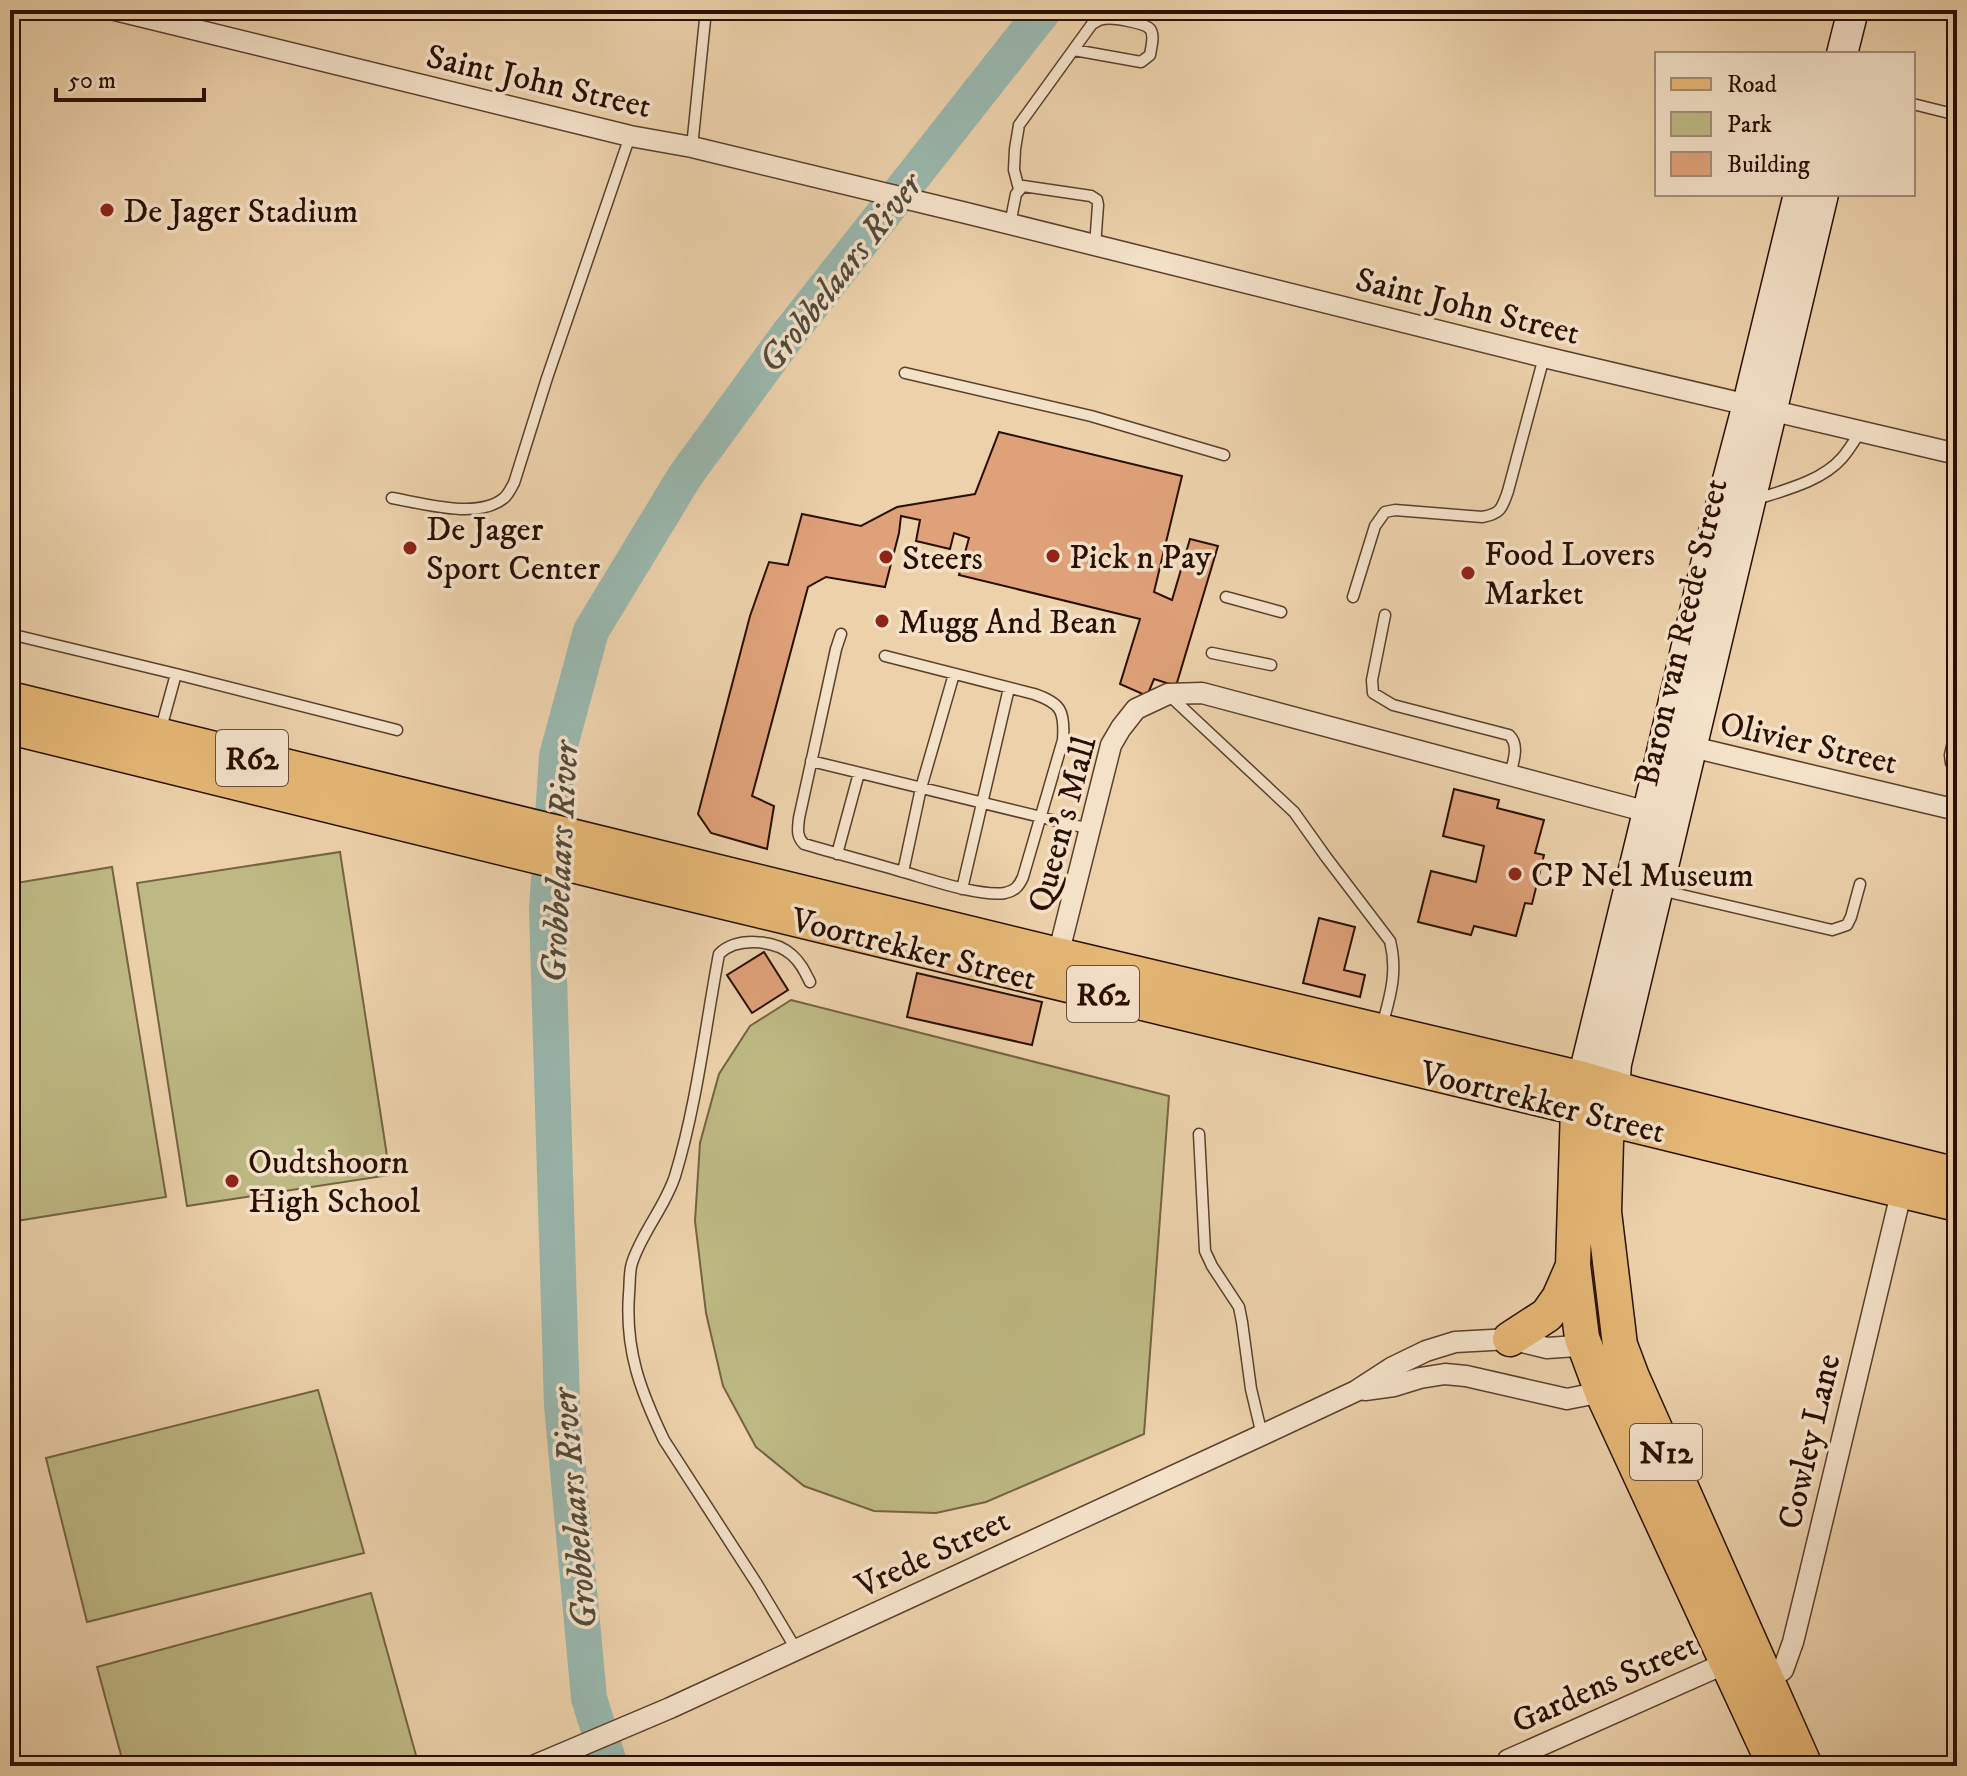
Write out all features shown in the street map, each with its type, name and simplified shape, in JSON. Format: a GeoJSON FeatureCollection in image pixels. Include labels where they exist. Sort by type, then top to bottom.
{"type":"FeatureCollection","features":[{"type":"Feature","properties":{"kind":"main road"},"geometry":{"type":"LineString","coordinates":[[1842,52],[1853,10]]}},
{"type":"Feature","properties":{"kind":"main road","name":"Baron van Reede Street"},"geometry":{"type":"LineString","coordinates":[[1596,1099],[1616,1064],[1751,501],[1760,407],[1799,196]]}},
{"type":"Feature","properties":{"kind":"main road","name":"Baron van Reede Street"},"geometry":{"type":"LineString","coordinates":[[1596,1099],[1648,812],[1709,552],[1760,407],[1822,196]]}},
{"type":"Feature","properties":{"kind":"main road","name":"Voortrekker Street"},"geometry":{"type":"LineString","coordinates":[[10,699],[154,748],[1905,1176],[1955,1184]]}},
{"type":"Feature","properties":{"kind":"main road","name":"Voortrekker Street"},"geometry":{"type":"LineString","coordinates":[[10,727],[154,748]]}},
{"type":"Feature","properties":{"kind":"main road","name":"Voortrekker Street"},"geometry":{"type":"LineString","coordinates":[[1055,968],[1381,1032],[1596,1099]]}},
{"type":"Feature","properties":{"kind":"main road","name":"N12"},"geometry":{"type":"LineString","coordinates":[[1596,1099],[1573,1265],[1584,1345],[1602,1392],[1775,1766]]}},
{"type":"Feature","properties":{"kind":"main road","name":"N12"},"geometry":{"type":"LineString","coordinates":[[1596,1099],[1606,1141],[1604,1212],[1620,1345],[1805,1766]]}},
{"type":"Feature","properties":{"kind":"main road"},"geometry":{"type":"LineString","coordinates":[[1510,1339],[1547,1315],[1559,1298],[1573,1265]]}},
{"type":"Feature","properties":{"kind":"street","name":"Saint John Street"},"geometry":{"type":"LineString","coordinates":[[115,10],[630,136],[692,147],[966,213],[1544,357],[1957,454]]}},
{"type":"Feature","properties":{"kind":"street","name":"Queen's Mall"},"geometry":{"type":"LineString","coordinates":[[1055,968],[1111,745],[1136,709],[1168,694],[1202,693],[1648,812]]}},
{"type":"Feature","properties":{"kind":"street","name":"Olivier Street"},"geometry":{"type":"LineString","coordinates":[[1692,747],[1957,810]]}},
{"type":"Feature","properties":{"kind":"street","name":"Cowley Lane"},"geometry":{"type":"LineString","coordinates":[[1768,1680],[1783,1670],[1793,1642],[1905,1176]]}},
{"type":"Feature","properties":{"kind":"street","name":"Vrede Street"},"geometry":{"type":"LineString","coordinates":[[533,1766],[670,1708],[1262,1435],[1356,1391],[1393,1367],[1426,1351],[1455,1342],[1510,1339],[1547,1348],[1620,1345]]}},
{"type":"Feature","properties":{"kind":"street","name":"Vrede Street"},"geometry":{"type":"LineString","coordinates":[[1356,1391],[1445,1374],[1567,1399],[1602,1392],[1632,1377]]}},
{"type":"Feature","properties":{"kind":"street"},"geometry":{"type":"LineString","coordinates":[[1726,1663],[1745,1664],[1768,1680]]}},
{"type":"Feature","properties":{"kind":"street","name":"Gardens Street"},"geometry":{"type":"LineString","coordinates":[[1508,1760],[1726,1663]]}},
{"type":"Feature","properties":{"kind":"lane"},"geometry":{"type":"LineString","coordinates":[[692,147],[706,10]]}},
{"type":"Feature","properties":{"kind":"lane"},"geometry":{"type":"LineString","coordinates":[[1019,189],[1014,170],[1019,125],[1092,24],[1101,19],[1114,19],[1151,29],[1150,55],[1141,62],[1074,50]]}},
{"type":"Feature","properties":{"kind":"lane"},"geometry":{"type":"LineString","coordinates":[[1915,104],[1957,115]]}},
{"type":"Feature","properties":{"kind":"lane"},"geometry":{"type":"LineString","coordinates":[[392,498],[456,509],[488,508],[505,498],[514,483],[630,136]]}},
{"type":"Feature","properties":{"kind":"lane"},"geometry":{"type":"LineString","coordinates":[[1010,224],[1016,194],[1023,186],[1091,196],[1098,205],[1095,246]]}},
{"type":"Feature","properties":{"kind":"lane"},"geometry":{"type":"LineString","coordinates":[[1353,597],[1375,526],[1385,512],[1395,510],[1482,517],[1494,515],[1502,507],[1544,357]]}},
{"type":"Feature","properties":{"kind":"lane"},"geometry":{"type":"LineString","coordinates":[[905,373],[1091,416],[1224,455]]}},
{"type":"Feature","properties":{"kind":"lane"},"geometry":{"type":"LineString","coordinates":[[1751,501],[1791,488],[1832,468],[1861,430]]}},
{"type":"Feature","properties":{"kind":"lane"},"geometry":{"type":"LineString","coordinates":[[1226,597],[1281,612]]}},
{"type":"Feature","properties":{"kind":"lane"},"geometry":{"type":"LineString","coordinates":[[1385,615],[1372,680],[1373,693],[1393,705],[1509,735],[1515,744],[1510,775]]}},
{"type":"Feature","properties":{"kind":"lane"},"geometry":{"type":"LineString","coordinates":[[10,634],[397,730]]}},
{"type":"Feature","properties":{"kind":"lane"},"geometry":{"type":"LineString","coordinates":[[841,634],[799,818],[797,831],[800,840],[837,854],[962,889],[997,893],[1015,889],[1023,877],[1063,740],[1065,720],[1060,709],[1051,700],[885,656]]}},
{"type":"Feature","properties":{"kind":"lane"},"geometry":{"type":"LineString","coordinates":[[1212,653],[1271,665]]}},
{"type":"Feature","properties":{"kind":"lane"},"geometry":{"type":"LineString","coordinates":[[154,748],[176,674]]}},
{"type":"Feature","properties":{"kind":"lane"},"geometry":{"type":"LineString","coordinates":[[903,872],[921,788],[954,674]]}},
{"type":"Feature","properties":{"kind":"lane"},"geometry":{"type":"LineString","coordinates":[[962,889],[1009,688]]}},
{"type":"Feature","properties":{"kind":"lane"},"geometry":{"type":"LineString","coordinates":[[1168,694],[1294,812],[1390,941],[1395,970],[1381,1032]]}},
{"type":"Feature","properties":{"kind":"lane"},"geometry":{"type":"LineString","coordinates":[[1957,725],[1950,755],[1951,763],[1957,769]]}},
{"type":"Feature","properties":{"kind":"lane"},"geometry":{"type":"LineString","coordinates":[[811,761],[1090,829]]}},
{"type":"Feature","properties":{"kind":"lane"},"geometry":{"type":"LineString","coordinates":[[837,854],[859,773]]}},
{"type":"Feature","properties":{"kind":"lane"},"geometry":{"type":"LineString","coordinates":[[1658,889],[1832,930],[1847,925],[1860,884]]}},
{"type":"Feature","properties":{"kind":"lane"},"geometry":{"type":"LineString","coordinates":[[796,1649],[751,1573],[664,1440],[641,1390],[628,1324],[631,1265],[675,1176],[719,954],[726,947],[739,943],[775,946],[790,952],[801,964],[810,982]]}},
{"type":"Feature","properties":{"kind":"lane"},"geometry":{"type":"LineString","coordinates":[[1199,1134],[1205,1251],[1239,1307],[1251,1389],[1262,1435]]}},
{"type":"Feature","properties":{"kind":"green space"},"geometry":{"type":"Polygon","coordinates":[[[340,852],[390,1175],[187,1206],[137,883],[340,852]]]}},
{"type":"Feature","properties":{"kind":"green space"},"geometry":{"type":"Polygon","coordinates":[[[112,867],[166,1197],[10,1222],[10,884],[112,867]]]}},
{"type":"Feature","properties":{"kind":"green space"},"geometry":{"type":"Polygon","coordinates":[[[791,1000],[1169,1096],[1144,1434],[986,1502],[936,1513],[874,1511],[804,1486],[756,1447],[723,1386],[706,1313],[695,1221],[700,1143],[719,1074],[750,1026],[791,1000]]]}},
{"type":"Feature","properties":{"kind":"green space"},"geometry":{"type":"Polygon","coordinates":[[[318,1390],[364,1553],[87,1622],[46,1458],[318,1390]]]}},
{"type":"Feature","properties":{"kind":"green space"},"geometry":{"type":"Polygon","coordinates":[[[371,1593],[417,1759],[390,1766],[124,1766],[97,1667],[371,1593]]]}},
{"type":"Feature","properties":{"kind":"building"},"geometry":{"type":"Polygon","coordinates":[[[999,432],[1182,476],[1154,592],[1172,600],[1190,539],[1218,546],[1176,686],[1154,679],[1147,696],[1120,684],[1140,619],[959,575],[969,538],[954,533],[950,549],[916,541],[920,520],[901,516],[885,587],[826,577],[808,587],[752,796],[774,806],[767,849],[711,833],[698,814],[750,616],[769,562],[788,565],[802,514],[861,526],[897,507],[975,494],[999,432]]]}},
{"type":"Feature","properties":{"kind":"building"},"geometry":{"type":"Polygon","coordinates":[[[1454,789],[1499,800],[1497,808],[1544,820],[1535,853],[1544,855],[1532,904],[1525,903],[1516,936],[1474,926],[1471,935],[1418,922],[1431,871],[1476,882],[1484,846],[1443,836],[1454,789]]]}},
{"type":"Feature","properties":{"kind":"building"},"geometry":{"type":"Polygon","coordinates":[[[1319,918],[1355,927],[1344,970],[1365,975],[1360,997],[1303,983],[1319,918]]]}},
{"type":"Feature","properties":{"kind":"building"},"geometry":{"type":"Polygon","coordinates":[[[764,952],[788,990],[752,1013],[727,975],[764,952]]]}},
{"type":"Feature","properties":{"kind":"building"},"geometry":{"type":"Polygon","coordinates":[[[917,973],[1042,1002],[1032,1045],[907,1017],[917,973]]]}},
{"type":"Feature","properties":{"kind":"waterway","name":"Grobbelaars River"},"geometry":{"type":"LineString","coordinates":[[610,1766],[589,1698],[562,1405],[547,910],[557,756],[591,631],[685,476],[788,335],[1044,10]]}},
{"type":"Feature","properties":{"kind":"place","name":"De Jager Stadium"},"geometry":{"type":"Point","coordinates":[107,210]}},
{"type":"Feature","properties":{"kind":"place","name":"De Jager Sport Center"},"geometry":{"type":"Point","coordinates":[410,548]}},
{"type":"Feature","properties":{"kind":"place","name":"Pick n Pay"},"geometry":{"type":"Point","coordinates":[1053,556]}},
{"type":"Feature","properties":{"kind":"place","name":"Steers"},"geometry":{"type":"Point","coordinates":[886,557]}},
{"type":"Feature","properties":{"kind":"place","name":"Food Lovers Market"},"geometry":{"type":"Point","coordinates":[1468,573]}},
{"type":"Feature","properties":{"kind":"place","name":"Mugg And Bean"},"geometry":{"type":"Point","coordinates":[882,621]}},
{"type":"Feature","properties":{"kind":"place","name":"CP Nel Museum"},"geometry":{"type":"Point","coordinates":[1515,874]}},
{"type":"Feature","properties":{"kind":"place","name":"Oudtshoorn High School"},"geometry":{"type":"Point","coordinates":[232,1181]}}]}
